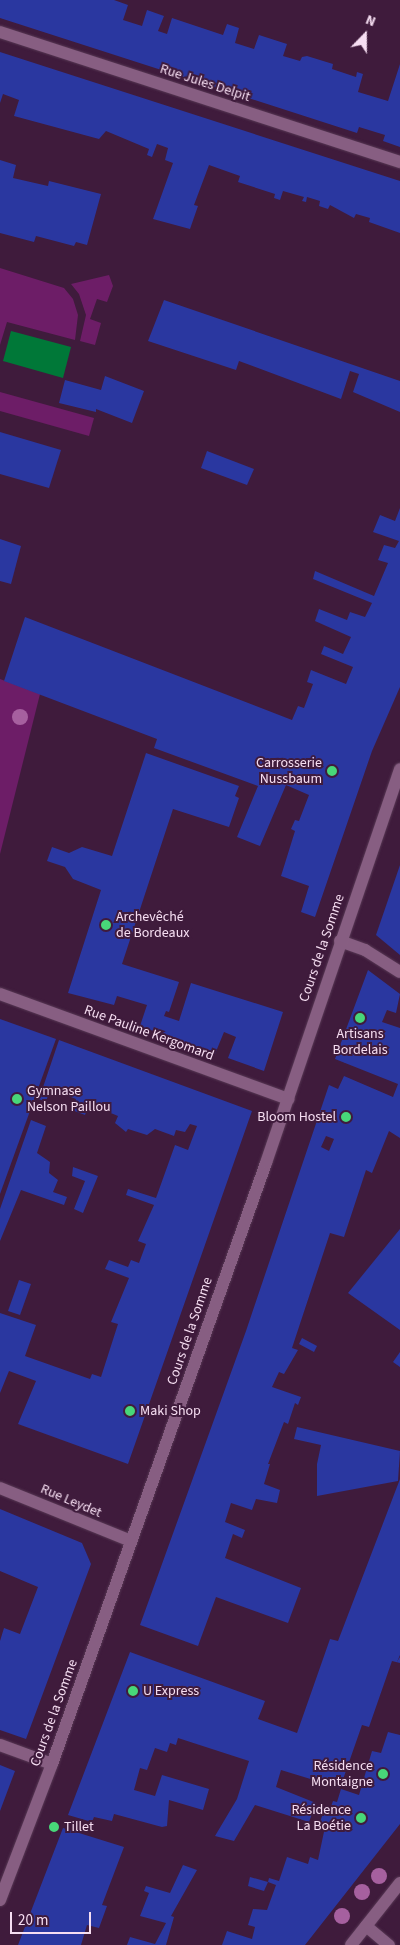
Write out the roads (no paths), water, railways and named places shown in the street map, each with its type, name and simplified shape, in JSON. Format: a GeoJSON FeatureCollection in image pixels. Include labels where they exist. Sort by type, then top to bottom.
{"type":"FeatureCollection","features":[{"type":"Feature","properties":{"kind":"main road","name":"Rue Jules Delpit"},"geometry":{"type":"LineString","coordinates":[[0,32],[400,162]]}},
{"type":"Feature","properties":{"kind":"main road","name":"Cours de la Somme"},"geometry":{"type":"LineString","coordinates":[[0,1900],[52,1764],[288,1099],[340,941],[400,769]]}},
{"type":"Feature","properties":{"kind":"main road"},"geometry":{"type":"LineString","coordinates":[[340,941],[365,950],[400,972]]}},
{"type":"Feature","properties":{"kind":"main road","name":"Rue Pauline Kergomard"},"geometry":{"type":"LineString","coordinates":[[0,994],[288,1099]]}},
{"type":"Feature","properties":{"kind":"main road","name":"Rue Leydet"},"geometry":{"type":"LineString","coordinates":[[0,1488],[131,1540]]}},
{"type":"Feature","properties":{"kind":"main road"},"geometry":{"type":"LineString","coordinates":[[0,1745],[52,1764]]}},
{"type":"Feature","properties":{"kind":"main road"},"geometry":{"type":"LineString","coordinates":[[351,1945],[400,1883]]}},
{"type":"Feature","properties":{"kind":"main road"},"geometry":{"type":"LineString","coordinates":[[366,1926],[389,1945]]}},
{"type":"Feature","properties":{"kind":"place","name":"Carrosserie Nussbaum"},"geometry":{"type":"Point","coordinates":[332,771]}},
{"type":"Feature","properties":{"kind":"place","name":"Archevêché de Bordeaux"},"geometry":{"type":"Point","coordinates":[106,925]}},
{"type":"Feature","properties":{"kind":"place","name":"Artisans Bordelais"},"geometry":{"type":"Point","coordinates":[360,1018]}},
{"type":"Feature","properties":{"kind":"place","name":"Gymnase Nelson Paillou"},"geometry":{"type":"Point","coordinates":[17,1099]}},
{"type":"Feature","properties":{"kind":"place","name":"Bloom Hostel"},"geometry":{"type":"Point","coordinates":[346,1117]}},
{"type":"Feature","properties":{"kind":"place","name":"Maki Shop"},"geometry":{"type":"Point","coordinates":[130,1411]}},
{"type":"Feature","properties":{"kind":"place","name":"U Express"},"geometry":{"type":"Point","coordinates":[133,1691]}},
{"type":"Feature","properties":{"kind":"place","name":"Résidence Montaigne"},"geometry":{"type":"Point","coordinates":[383,1774]}},
{"type":"Feature","properties":{"kind":"place","name":"Résidence La Boétie"},"geometry":{"type":"Point","coordinates":[361,1818]}},
{"type":"Feature","properties":{"kind":"place","name":"Tillet"},"geometry":{"type":"Point","coordinates":[54,1827]}}]}
